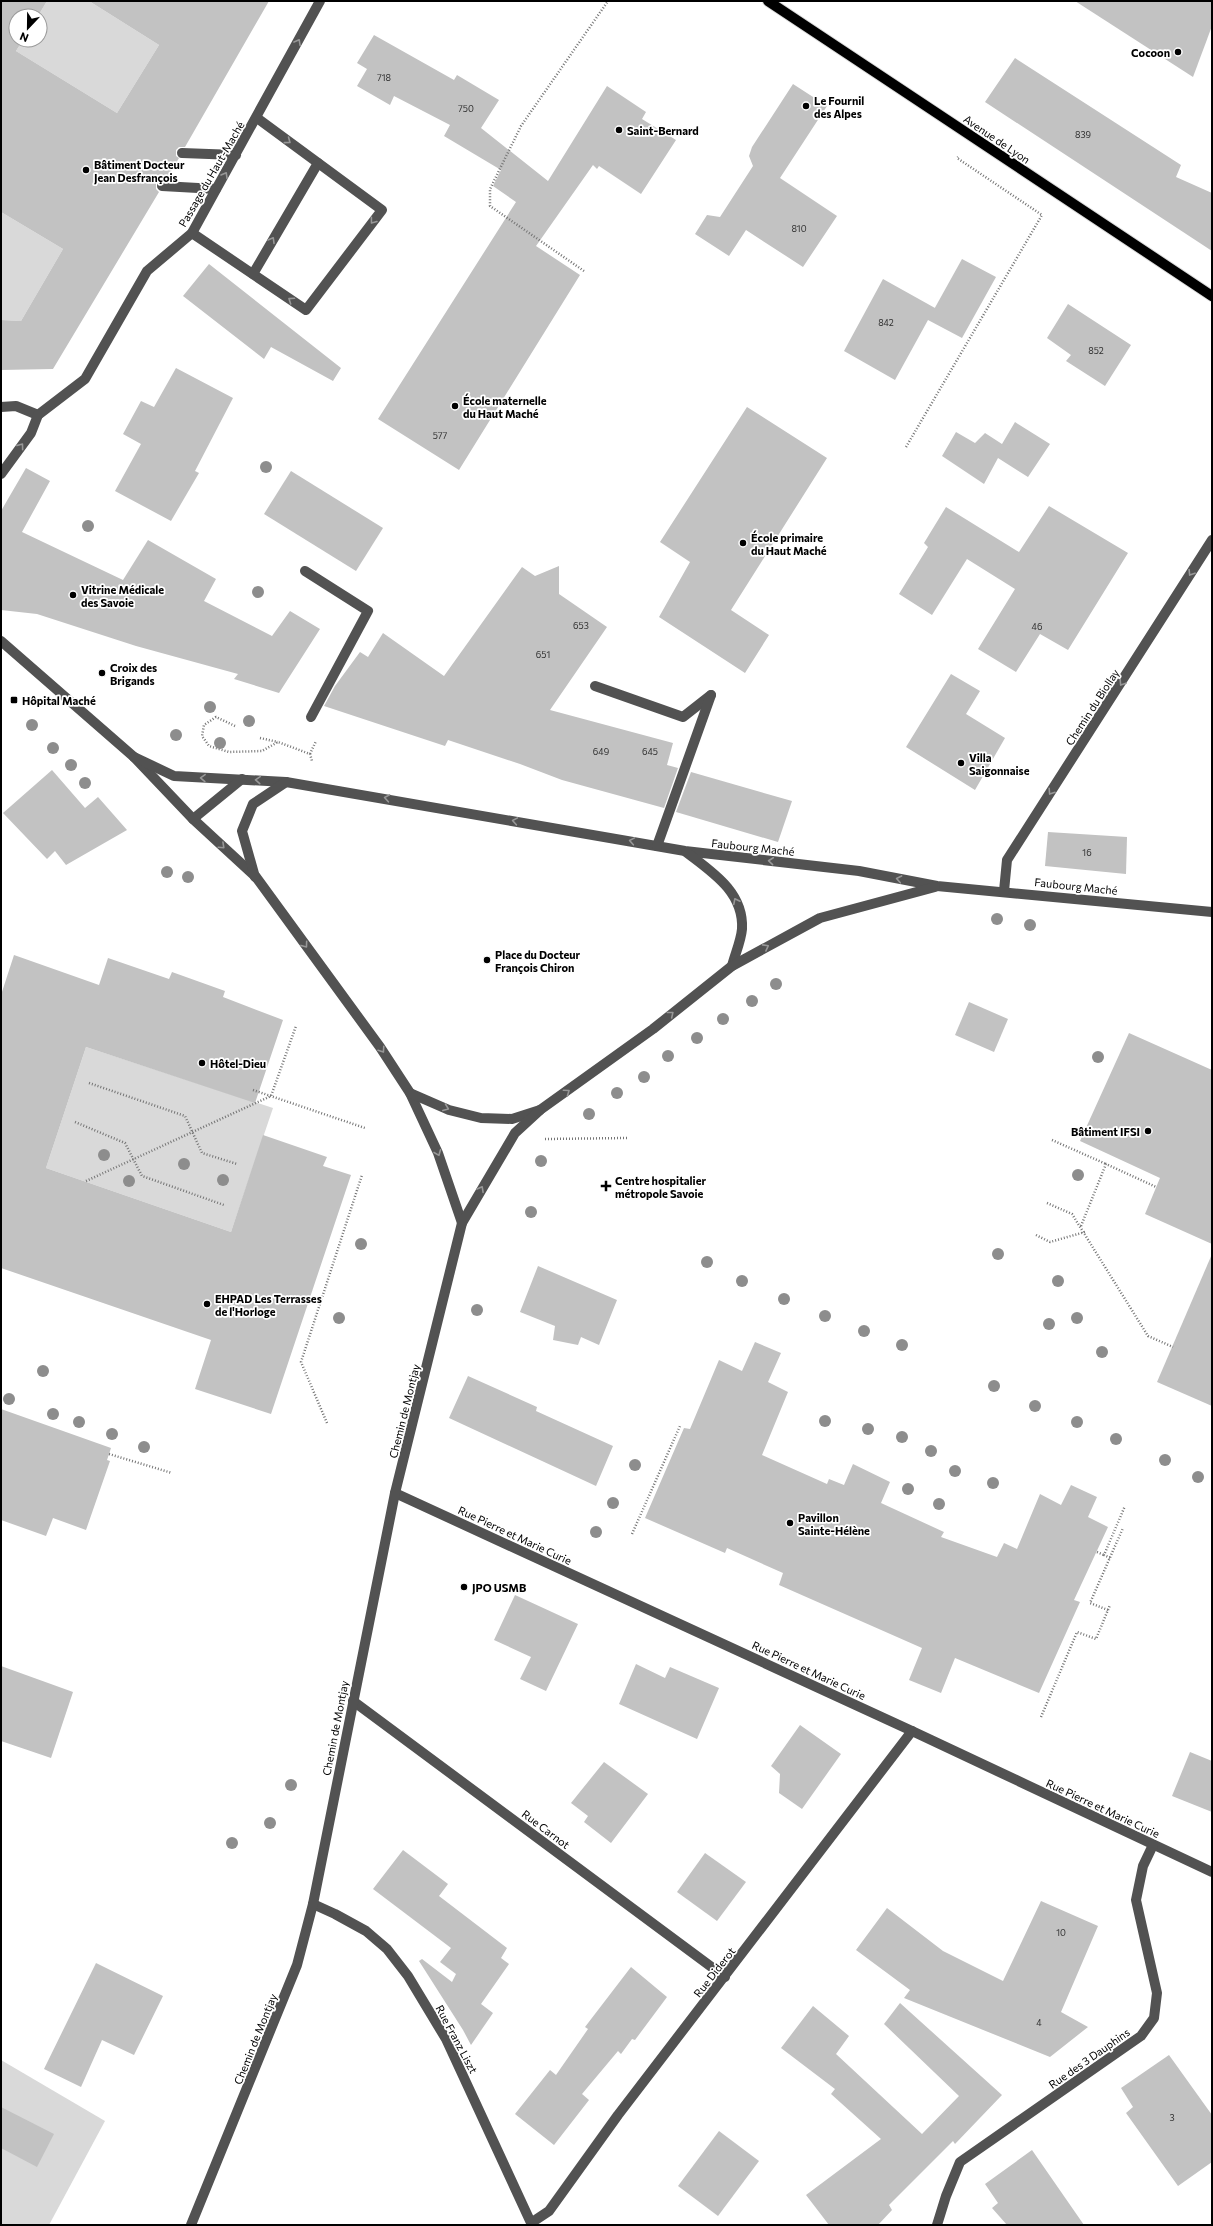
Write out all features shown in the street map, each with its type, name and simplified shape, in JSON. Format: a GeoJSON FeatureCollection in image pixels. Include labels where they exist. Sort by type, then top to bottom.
{"type":"FeatureCollection","features":[{"type":"Feature","properties":{"kind":"main road","name":"Avenue de Lyon"},"geometry":{"type":"LineString","coordinates":[[768,1],[1212,296]]}},
{"type":"Feature","properties":{"kind":"street","name":"Passage du Haut-Maché"},"geometry":{"type":"LineString","coordinates":[[38,415],[85,379],[147,271],[192,233],[257,118],[320,1]]}},
{"type":"Feature","properties":{"kind":"street"},"geometry":{"type":"LineString","coordinates":[[192,233],[306,310],[382,210],[257,118]]}},
{"type":"Feature","properties":{"kind":"street"},"geometry":{"type":"LineString","coordinates":[[182,153],[236,155]]}},
{"type":"Feature","properties":{"kind":"street"},"geometry":{"type":"LineString","coordinates":[[253,274],[318,163]]}},
{"type":"Feature","properties":{"kind":"street"},"geometry":{"type":"LineString","coordinates":[[162,186],[216,189]]}},
{"type":"Feature","properties":{"kind":"street"},"geometry":{"type":"LineString","coordinates":[[1,407],[16,406],[38,415],[31,433],[1,474]]}},
{"type":"Feature","properties":{"kind":"street","name":"Chemin du Biollay"},"geometry":{"type":"LineString","coordinates":[[1004,891],[1007,860],[1212,540]]}},
{"type":"Feature","properties":{"kind":"street"},"geometry":{"type":"LineString","coordinates":[[305,571],[368,611],[311,717]]}},
{"type":"Feature","properties":{"kind":"street"},"geometry":{"type":"LineString","coordinates":[[1,641],[134,757],[194,819],[256,877],[380,1047],[410,1093],[438,1153],[462,1223]]}},
{"type":"Feature","properties":{"kind":"street"},"geometry":{"type":"LineString","coordinates":[[595,686],[683,717],[711,695],[657,846]]}},
{"type":"Feature","properties":{"kind":"street"},"geometry":{"type":"LineString","coordinates":[[134,757],[174,776],[286,782],[323,787],[685,851],[715,874],[730,889],[739,908],[742,930],[732,966],[653,1029],[540,1110],[512,1119],[481,1118],[448,1110],[410,1093]]}},
{"type":"Feature","properties":{"kind":"street"},"geometry":{"type":"LineString","coordinates":[[194,819],[242,779]]}},
{"type":"Feature","properties":{"kind":"street"},"geometry":{"type":"LineString","coordinates":[[256,877],[242,831],[253,804],[286,782]]}},
{"type":"Feature","properties":{"kind":"street","name":"Faubourg Maché"},"geometry":{"type":"LineString","coordinates":[[685,851],[859,871],[938,886],[1004,891],[1212,912]]}},
{"type":"Feature","properties":{"kind":"street","name":"Faubourg Maché"},"geometry":{"type":"LineString","coordinates":[[732,966],[820,918],[938,886]]}},
{"type":"Feature","properties":{"kind":"street","name":"Chemin de Montjay"},"geometry":{"type":"LineString","coordinates":[[191,2225],[296,1966],[313,1904],[395,1493],[462,1223],[515,1133],[540,1110]]}},
{"type":"Feature","properties":{"kind":"street","name":"Rue Pierre et Marie Curie"},"geometry":{"type":"LineString","coordinates":[[395,1493],[912,1731],[1212,1872]]}},
{"type":"Feature","properties":{"kind":"street","name":"Rue Carnot"},"geometry":{"type":"LineString","coordinates":[[353,1701],[725,1977]]}},
{"type":"Feature","properties":{"kind":"street","name":"Rue Diderot"},"geometry":{"type":"LineString","coordinates":[[531,2224],[549,2211],[618,2115],[912,1731]]}},
{"type":"Feature","properties":{"kind":"street","name":"Rue des 3 Dauphins"},"geometry":{"type":"LineString","coordinates":[[937,2225],[946,2196],[960,2162],[1141,2036],[1154,2018],[1157,1992],[1136,1900],[1143,1866],[1153,1844]]}},
{"type":"Feature","properties":{"kind":"street","name":"Rue Franz Liszt"},"geometry":{"type":"LineString","coordinates":[[313,1904],[366,1931],[387,1949],[408,1976],[446,2039],[531,2224]]}},
{"type":"Feature","properties":{"kind":"path"},"geometry":{"type":"LineString","coordinates":[[584,271],[490,206],[490,189],[521,126],[608,1]]}},
{"type":"Feature","properties":{"kind":"path"},"geometry":{"type":"LineString","coordinates":[[906,447],[1042,215],[957,158],[971,136]]}},
{"type":"Feature","properties":{"kind":"path"},"geometry":{"type":"LineString","coordinates":[[235,726],[216,717],[204,725],[202,736],[209,746],[229,752],[262,751],[278,742]]}},
{"type":"Feature","properties":{"kind":"path"},"geometry":{"type":"LineString","coordinates":[[260,738],[278,742],[310,754],[323,787]]}},
{"type":"Feature","properties":{"kind":"path"},"geometry":{"type":"LineString","coordinates":[[86,1182],[271,1096],[296,1026]]}},
{"type":"Feature","properties":{"kind":"path"},"geometry":{"type":"LineString","coordinates":[[89,1083],[185,1116],[202,1153],[237,1164]]}},
{"type":"Feature","properties":{"kind":"path"},"geometry":{"type":"LineString","coordinates":[[253,1090],[364,1128]]}},
{"type":"Feature","properties":{"kind":"path"},"geometry":{"type":"LineString","coordinates":[[75,1122],[125,1143],[142,1176],[224,1205]]}},
{"type":"Feature","properties":{"kind":"path"},"geometry":{"type":"LineString","coordinates":[[543,1139],[627,1138]]}},
{"type":"Feature","properties":{"kind":"path"},"geometry":{"type":"LineString","coordinates":[[1052,1140],[1156,1187]]}},
{"type":"Feature","properties":{"kind":"path"},"geometry":{"type":"LineString","coordinates":[[1081,1226],[1106,1164]]}},
{"type":"Feature","properties":{"kind":"path"},"geometry":{"type":"LineString","coordinates":[[327,1423],[301,1362],[362,1175]]}},
{"type":"Feature","properties":{"kind":"path"},"geometry":{"type":"LineString","coordinates":[[1047,1203],[1072,1214],[1085,1232],[1148,1336],[1173,1347]]}},
{"type":"Feature","properties":{"kind":"path"},"geometry":{"type":"LineString","coordinates":[[1036,1235],[1050,1242],[1085,1232]]}},
{"type":"Feature","properties":{"kind":"path"},"geometry":{"type":"LineString","coordinates":[[632,1534],[680,1426]]}},
{"type":"Feature","properties":{"kind":"path"},"geometry":{"type":"LineString","coordinates":[[109,1454],[172,1473]]}},
{"type":"Feature","properties":{"kind":"path"},"geometry":{"type":"LineString","coordinates":[[1104,1555],[1125,1506]]}},
{"type":"Feature","properties":{"kind":"path"},"geometry":{"type":"LineString","coordinates":[[1108,1610],[1090,1603],[1123,1528]]}},
{"type":"Feature","properties":{"kind":"path"},"geometry":{"type":"LineString","coordinates":[[1097,1552],[1110,1558]]}},
{"type":"Feature","properties":{"kind":"path"},"geometry":{"type":"LineString","coordinates":[[1041,1718],[1077,1632],[1096,1640],[1110,1605]]}},
{"type":"Feature","properties":{"kind":"shaded area"},"geometry":{"type":"Polygon","coordinates":[[[47,1],[89,1],[159,45],[117,113],[16,51],[18,48],[48,48],[48,8],[43,8],[47,1]]]}},
{"type":"Feature","properties":{"kind":"shaded area"},"geometry":{"type":"Polygon","coordinates":[[[1,212],[63,249],[21,321],[1,320],[1,212]]]}},
{"type":"Feature","properties":{"kind":"shaded area"},"geometry":{"type":"Polygon","coordinates":[[[86,1047],[273,1108],[231,1232],[46,1168],[86,1047]]]}},
{"type":"Feature","properties":{"kind":"shaded area"},"geometry":{"type":"Polygon","coordinates":[[[1,2060],[105,2121],[49,2225],[1,2225],[1,2060]]]}},
{"type":"Feature","properties":{"kind":"building","name":"Bâtiment Docteur Jean Desfrançois"},"geometry":{"type":"Polygon","coordinates":[[[1,1],[47,1],[43,8],[8,8],[8,48],[18,48],[16,51],[117,113],[159,45],[89,1],[269,1],[185,147],[179,147],[176,150],[176,156],[179,158],[166,180],[159,180],[156,183],[156,189],[159,192],[53,369],[1,370],[1,320],[21,321],[63,249],[1,212],[1,1]]]}},
{"type":"Feature","properties":{"kind":"building","name":"Cocoon"},"geometry":{"type":"Polygon","coordinates":[[[1075,1],[1212,1],[1212,26],[1193,77],[1075,1]]]}},
{"type":"Feature","properties":{"kind":"building"},"geometry":{"type":"Polygon","coordinates":[[[374,35],[454,80],[457,75],[499,100],[481,128],[548,181],[607,86],[646,112],[642,119],[676,140],[641,194],[599,166],[597,169],[593,165],[536,246],[580,275],[459,470],[378,419],[516,202],[493,186],[501,170],[444,136],[450,125],[394,96],[390,105],[357,86],[367,69],[357,63],[374,35]]]}},
{"type":"Feature","properties":{"kind":"building"},"geometry":{"type":"Polygon","coordinates":[[[1015,58],[1181,165],[1176,177],[1212,193],[1212,251],[985,102],[1015,58]]]}},
{"type":"Feature","properties":{"kind":"building"},"geometry":{"type":"Polygon","coordinates":[[[793,84],[827,106],[780,178],[837,216],[803,267],[746,230],[729,256],[695,234],[707,215],[720,217],[753,166],[749,156],[752,147],[793,84]]]}},
{"type":"Feature","properties":{"kind":"building"},"geometry":{"type":"Polygon","coordinates":[[[962,259],[996,277],[962,338],[928,320],[895,380],[844,351],[883,279],[935,308],[962,259]]]}},
{"type":"Feature","properties":{"kind":"building"},"geometry":{"type":"Polygon","coordinates":[[[209,264],[341,368],[333,381],[271,347],[264,359],[183,296],[209,264]]]}},
{"type":"Feature","properties":{"kind":"building"},"geometry":{"type":"Polygon","coordinates":[[[1068,304],[1131,345],[1105,386],[1066,361],[1071,355],[1047,338],[1068,304]]]}},
{"type":"Feature","properties":{"kind":"building"},"geometry":{"type":"Polygon","coordinates":[[[176,368],[233,398],[195,471],[199,473],[171,521],[115,491],[141,444],[123,434],[141,401],[154,407],[176,368]]]}},
{"type":"Feature","properties":{"kind":"building"},"geometry":{"type":"Polygon","coordinates":[[[747,407],[827,458],[731,610],[769,635],[745,673],[659,617],[690,562],[660,542],[747,407]]]}},
{"type":"Feature","properties":{"kind":"building"},"geometry":{"type":"Polygon","coordinates":[[[1015,422],[1050,444],[1028,477],[998,458],[984,484],[942,456],[956,432],[975,443],[985,433],[1002,444],[1015,422]]]}},
{"type":"Feature","properties":{"kind":"building"},"geometry":{"type":"Polygon","coordinates":[[[26,468],[50,481],[22,532],[123,580],[148,540],[216,579],[204,601],[272,636],[290,611],[320,629],[279,693],[234,679],[238,674],[136,646],[37,614],[1,610],[1,511],[26,468]]]}},
{"type":"Feature","properties":{"kind":"building"},"geometry":{"type":"Polygon","coordinates":[[[291,471],[383,528],[356,571],[264,514],[291,471]]]}},
{"type":"Feature","properties":{"kind":"building"},"geometry":{"type":"Polygon","coordinates":[[[1049,506],[1128,553],[1068,650],[1040,634],[1016,672],[978,649],[1015,589],[967,559],[932,615],[899,594],[928,547],[924,543],[946,507],[1019,552],[1049,506]]]}},
{"type":"Feature","properties":{"kind":"building"},"geometry":{"type":"Polygon","coordinates":[[[559,566],[559,594],[607,627],[550,710],[673,743],[667,765],[678,768],[664,808],[562,780],[448,740],[445,746],[324,706],[335,686],[360,652],[368,657],[383,633],[444,676],[522,567],[535,576],[559,566]]]}},
{"type":"Feature","properties":{"kind":"building","name":"Villa Saigonnaise"},"geometry":{"type":"Polygon","coordinates":[[[951,674],[980,691],[966,714],[1005,738],[975,790],[906,747],[951,674]]]}},
{"type":"Feature","properties":{"kind":"building"},"geometry":{"type":"Polygon","coordinates":[[[52,770],[85,808],[98,797],[127,830],[66,865],[55,851],[47,859],[3,813],[52,770]]]}},
{"type":"Feature","properties":{"kind":"building"},"geometry":{"type":"Polygon","coordinates":[[[691,772],[792,801],[778,842],[676,812],[691,772]]]}},
{"type":"Feature","properties":{"kind":"building"},"geometry":{"type":"Polygon","coordinates":[[[1048,832],[1127,837],[1126,874],[1045,866],[1048,832]]]}},
{"type":"Feature","properties":{"kind":"building"},"geometry":{"type":"Polygon","coordinates":[[[14,955],[99,985],[108,958],[169,979],[172,972],[225,991],[223,997],[283,1020],[255,1103],[86,1047],[46,1168],[231,1232],[263,1135],[327,1157],[323,1166],[351,1175],[271,1414],[195,1389],[211,1340],[1,1268],[1,995],[14,955]]]}},
{"type":"Feature","properties":{"kind":"building"},"geometry":{"type":"Polygon","coordinates":[[[969,1002],[1008,1019],[994,1052],[955,1035],[969,1002]]]}},
{"type":"Feature","properties":{"kind":"building","name":"Bâtiment IFSI"},"geometry":{"type":"Polygon","coordinates":[[[1129,1033],[1212,1070],[1212,1244],[1145,1214],[1160,1178],[1080,1141],[1129,1033]]]}},
{"type":"Feature","properties":{"kind":"building"},"geometry":{"type":"Polygon","coordinates":[[[1212,1254],[1212,1406],[1157,1382],[1212,1254]]]}},
{"type":"Feature","properties":{"kind":"building"},"geometry":{"type":"Polygon","coordinates":[[[538,1266],[617,1300],[599,1345],[581,1337],[578,1345],[553,1340],[555,1326],[520,1312],[538,1266]]]}},
{"type":"Feature","properties":{"kind":"building","name":"Pavillon Sainte-Hélène"},"geometry":{"type":"Polygon","coordinates":[[[755,1342],[781,1353],[768,1382],[788,1392],[762,1455],[827,1484],[829,1479],[844,1485],[853,1464],[890,1482],[881,1503],[944,1532],[941,1537],[997,1557],[1004,1543],[1017,1549],[1040,1494],[1061,1505],[1071,1485],[1097,1497],[1088,1517],[1108,1527],[1074,1600],[1080,1602],[1039,1693],[955,1658],[941,1693],[909,1680],[922,1648],[779,1585],[783,1573],[727,1548],[725,1553],[645,1518],[684,1428],[690,1429],[719,1360],[742,1371],[755,1342]]]}},
{"type":"Feature","properties":{"kind":"building"},"geometry":{"type":"Polygon","coordinates":[[[468,1376],[537,1407],[536,1411],[613,1446],[596,1486],[449,1418],[468,1376]]]}},
{"type":"Feature","properties":{"kind":"building"},"geometry":{"type":"Polygon","coordinates":[[[1,1409],[111,1448],[107,1460],[110,1461],[86,1530],[53,1518],[46,1536],[1,1520],[1,1409]]]}},
{"type":"Feature","properties":{"kind":"building"},"geometry":{"type":"Polygon","coordinates":[[[515,1595],[578,1624],[546,1691],[520,1679],[531,1657],[494,1640],[515,1595]]]}},
{"type":"Feature","properties":{"kind":"building"},"geometry":{"type":"Polygon","coordinates":[[[636,1664],[665,1678],[670,1667],[719,1688],[697,1739],[619,1704],[636,1664]]]}},
{"type":"Feature","properties":{"kind":"building"},"geometry":{"type":"Polygon","coordinates":[[[1,1666],[73,1692],[51,1758],[1,1741],[1,1666]]]}},
{"type":"Feature","properties":{"kind":"building"},"geometry":{"type":"Polygon","coordinates":[[[800,1725],[841,1754],[802,1809],[779,1793],[780,1774],[771,1766],[800,1725]]]}},
{"type":"Feature","properties":{"kind":"building"},"geometry":{"type":"Polygon","coordinates":[[[1190,1752],[1212,1761],[1212,1812],[1172,1796],[1190,1752]]]}},
{"type":"Feature","properties":{"kind":"building"},"geometry":{"type":"Polygon","coordinates":[[[604,1762],[648,1794],[611,1843],[584,1822],[588,1816],[571,1803],[604,1762]]]}},
{"type":"Feature","properties":{"kind":"building"},"geometry":{"type":"Polygon","coordinates":[[[403,1850],[448,1884],[439,1896],[507,1948],[501,1958],[509,1964],[481,2004],[493,2013],[471,2045],[419,1961],[422,1959],[452,1982],[456,1974],[440,1962],[451,1948],[373,1889],[403,1850]]]}},
{"type":"Feature","properties":{"kind":"building"},"geometry":{"type":"Polygon","coordinates":[[[705,1853],[746,1882],[717,1921],[677,1892],[705,1853]]]}},
{"type":"Feature","properties":{"kind":"building"},"geometry":{"type":"Polygon","coordinates":[[[1041,1901],[1098,1926],[1061,2012],[1088,2027],[1050,2057],[904,1998],[910,1990],[856,1950],[887,1908],[943,1951],[1003,1981],[1041,1901]]]}},
{"type":"Feature","properties":{"kind":"building"},"geometry":{"type":"Polygon","coordinates":[[[96,1963],[163,1996],[134,2055],[102,2040],[81,2087],[44,2069],[96,1963]]]}},
{"type":"Feature","properties":{"kind":"building"},"geometry":{"type":"Polygon","coordinates":[[[631,1967],[667,1997],[635,2040],[632,2039],[621,2054],[618,2051],[582,2094],[589,2100],[554,2145],[515,2114],[550,2070],[556,2075],[588,2029],[585,2027],[631,1967]]]}},
{"type":"Feature","properties":{"kind":"building"},"geometry":{"type":"Polygon","coordinates":[[[900,2003],[1002,2095],[955,2144],[953,2141],[889,2205],[892,2210],[878,2225],[829,2225],[806,2195],[881,2139],[831,2094],[835,2089],[781,2048],[813,2006],[849,2036],[836,2054],[922,2134],[959,2096],[884,2024],[900,2003]]]}},
{"type":"Feature","properties":{"kind":"building"},"geometry":{"type":"Polygon","coordinates":[[[1169,2055],[1212,2115],[1212,2162],[1178,2186],[1126,2113],[1133,2107],[1121,2088],[1169,2055]]]}},
{"type":"Feature","properties":{"kind":"building"},"geometry":{"type":"Polygon","coordinates":[[[1,2107],[54,2134],[37,2167],[1,2148],[1,2107]]]}},
{"type":"Feature","properties":{"kind":"building"},"geometry":{"type":"Polygon","coordinates":[[[719,2131],[759,2161],[718,2216],[678,2186],[719,2131]]]}},
{"type":"Feature","properties":{"kind":"building"},"geometry":{"type":"Polygon","coordinates":[[[1032,2150],[1084,2225],[1007,2225],[992,2208],[998,2203],[985,2184],[1032,2150]]]}},
{"type":"Feature","properties":{"kind":"place","name":"Cocoon"},"geometry":{"type":"Point","coordinates":[1178,52]}},
{"type":"Feature","properties":{"kind":"place","name":"Le Fournil des Alpes"},"geometry":{"type":"Point","coordinates":[806,106]}},
{"type":"Feature","properties":{"kind":"place","name":"Saint-Bernard"},"geometry":{"type":"Point","coordinates":[619,130]}},
{"type":"Feature","properties":{"kind":"place","name":"Bâtiment Docteur Jean Desfrançois"},"geometry":{"type":"Point","coordinates":[86,170]}},
{"type":"Feature","properties":{"kind":"place","name":"École maternelle du Haut Maché"},"geometry":{"type":"Point","coordinates":[455,406]}},
{"type":"Feature","properties":{"kind":"place","name":"École primaire du Haut Maché"},"geometry":{"type":"Point","coordinates":[743,543]}},
{"type":"Feature","properties":{"kind":"place","name":"Vitrine Médicale des Savoie"},"geometry":{"type":"Point","coordinates":[73,595]}},
{"type":"Feature","properties":{"kind":"place","name":"Croix des Brigands"},"geometry":{"type":"Point","coordinates":[102,673]}},
{"type":"Feature","properties":{"kind":"place","name":"Hôpital Maché"},"geometry":{"type":"Point","coordinates":[14,700]}},
{"type":"Feature","properties":{"kind":"place","name":"Villa Saigonnaise"},"geometry":{"type":"Point","coordinates":[961,763]}},
{"type":"Feature","properties":{"kind":"place","name":"Place du Docteur François Chiron"},"geometry":{"type":"Point","coordinates":[487,960]}},
{"type":"Feature","properties":{"kind":"place","name":"Hôtel-Dieu"},"geometry":{"type":"Point","coordinates":[202,1063]}},
{"type":"Feature","properties":{"kind":"place","name":"Bâtiment IFSI"},"geometry":{"type":"Point","coordinates":[1148,1131]}},
{"type":"Feature","properties":{"kind":"place","name":"Centre hospitalier métropole Savoie"},"geometry":{"type":"Point","coordinates":[606,1186]}},
{"type":"Feature","properties":{"kind":"place","name":"EHPAD Les Terrasses de l'Horloge"},"geometry":{"type":"Point","coordinates":[207,1304]}},
{"type":"Feature","properties":{"kind":"place","name":"Pavillon Sainte-Hélène"},"geometry":{"type":"Point","coordinates":[790,1523]}},
{"type":"Feature","properties":{"kind":"place","name":"JPO USMB"},"geometry":{"type":"Point","coordinates":[464,1587]}}]}
